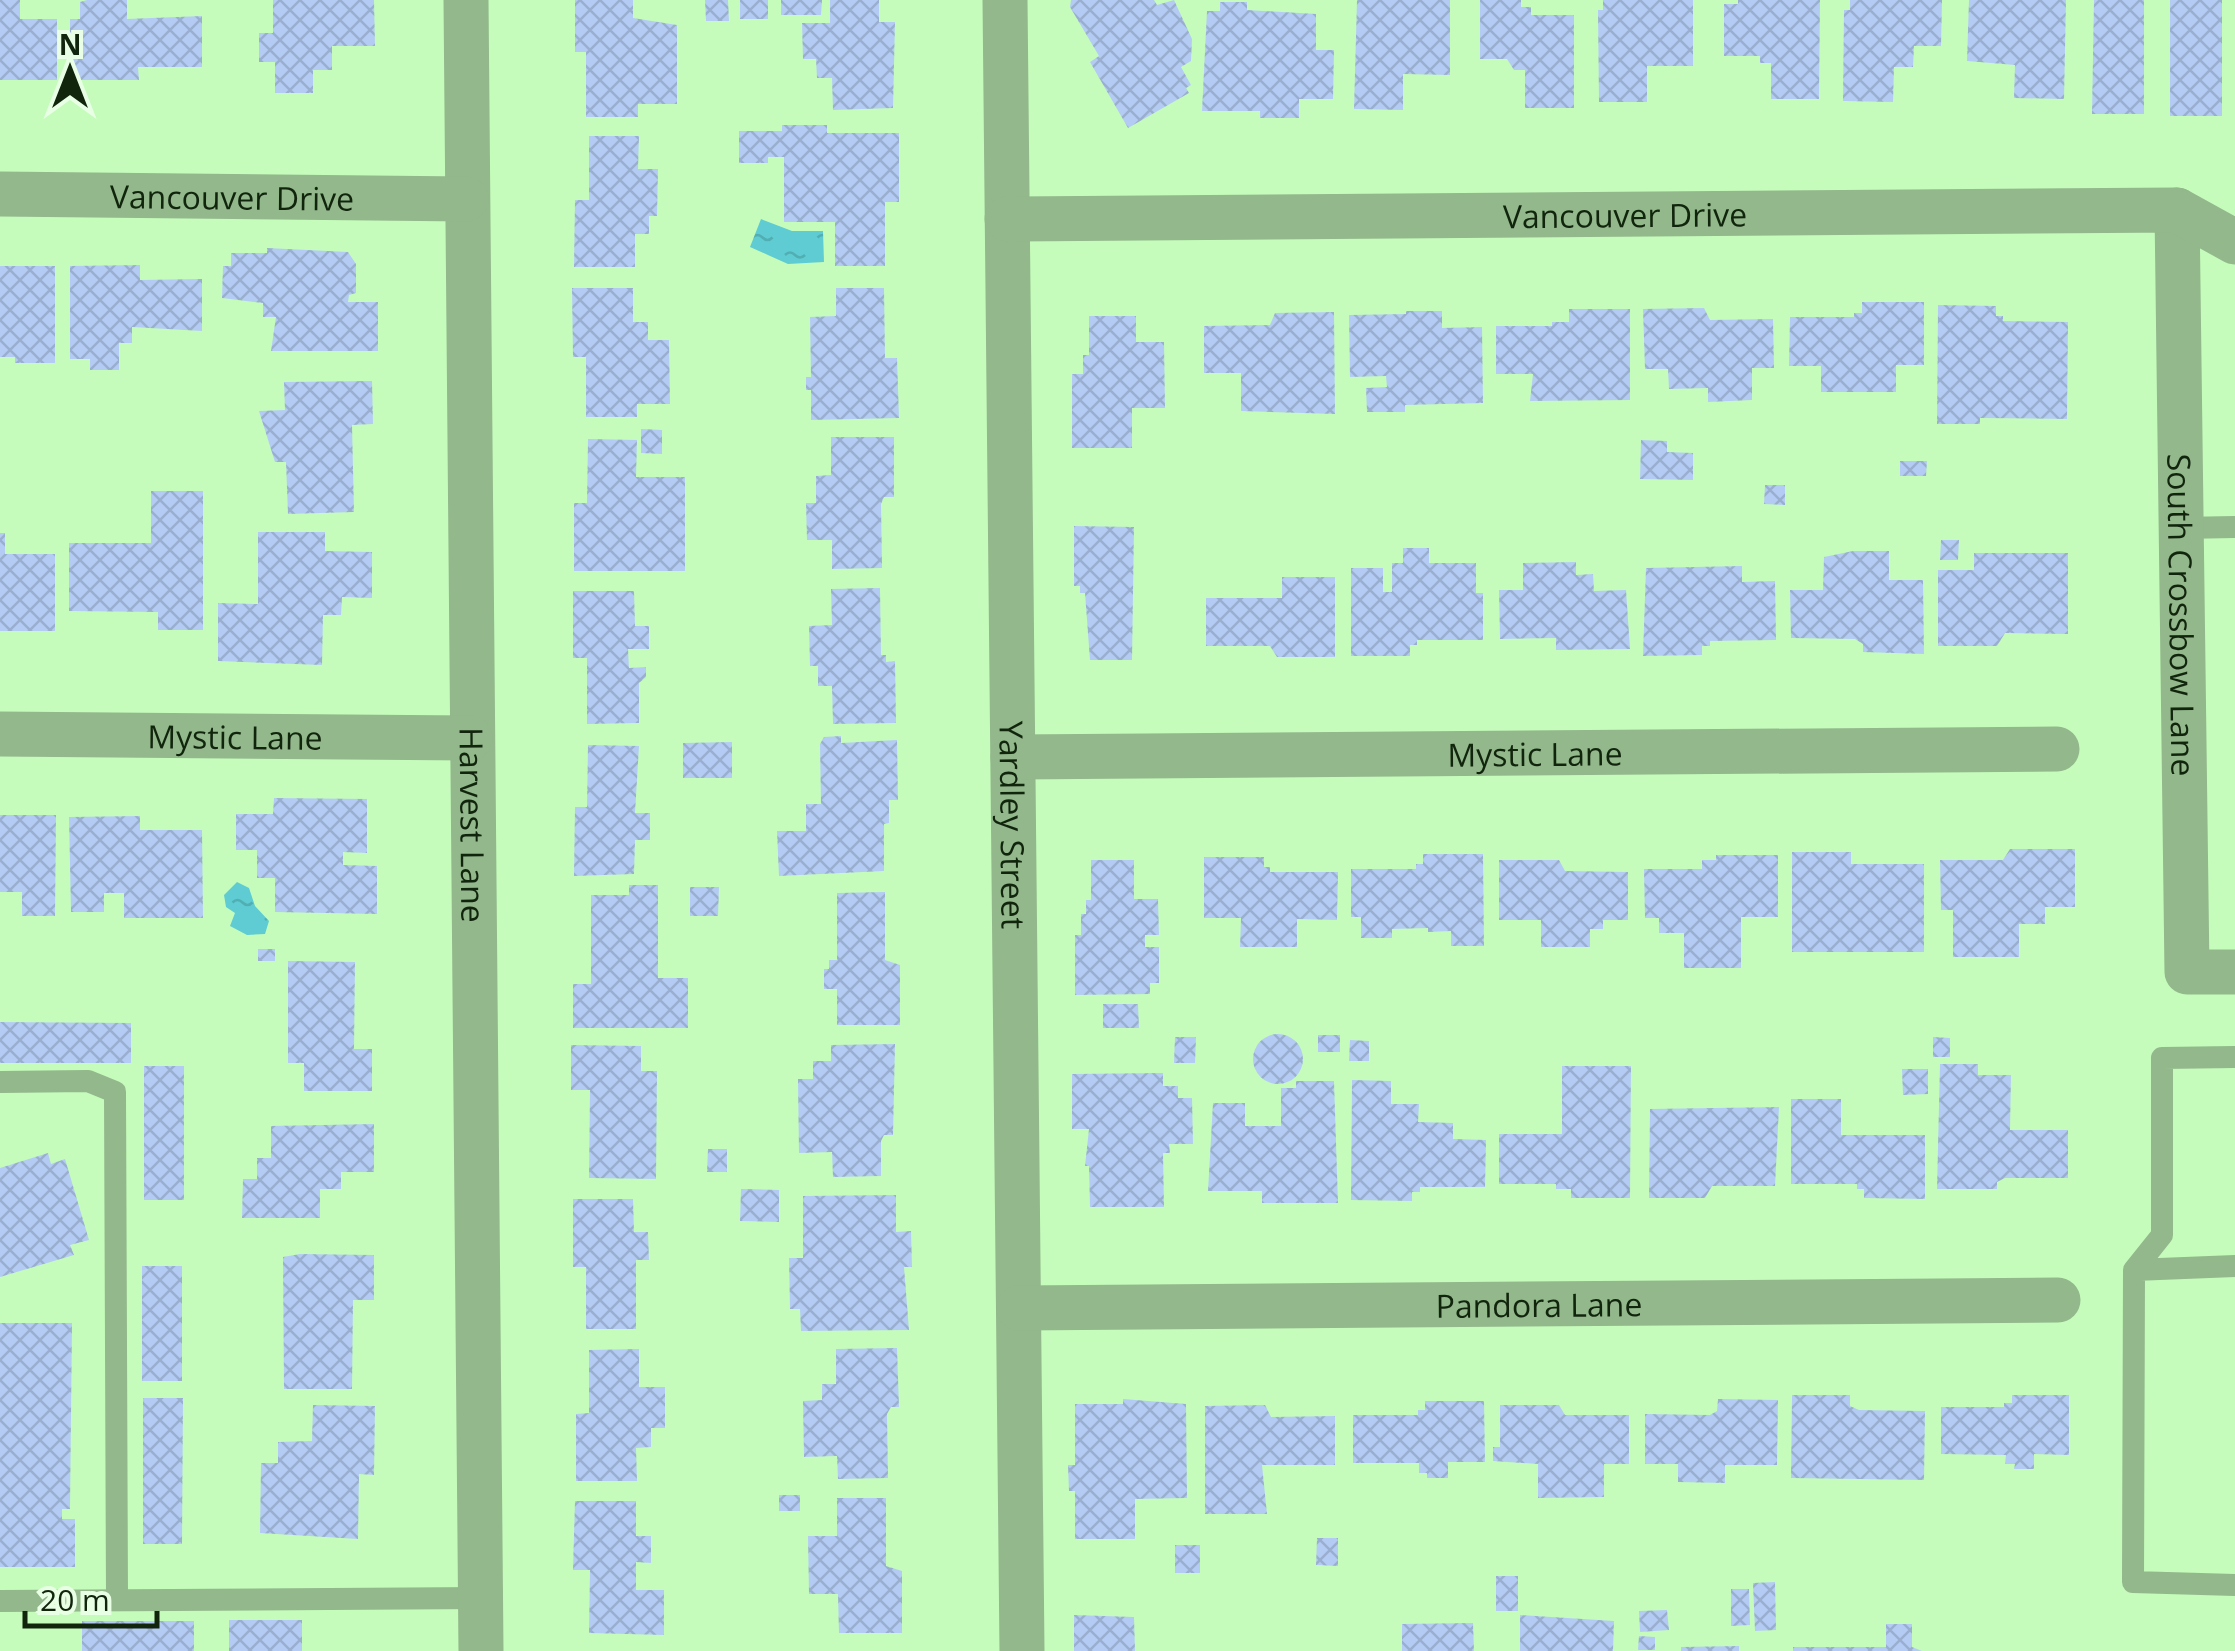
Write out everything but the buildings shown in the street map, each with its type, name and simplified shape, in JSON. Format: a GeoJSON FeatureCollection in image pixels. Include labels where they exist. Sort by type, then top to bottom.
{"type":"FeatureCollection","features":[{"type":"Feature","properties":{"kind":"street","name":"Harvest Lane"},"geometry":{"type":"LineString","coordinates":[[466,0],[470,738],[482,1651]]}},
{"type":"Feature","properties":{"kind":"street","name":"Yardley Street"},"geometry":{"type":"LineString","coordinates":[[1005,0],[1022,1651]]}},
{"type":"Feature","properties":{"kind":"street","name":"Vancouver Drive"},"geometry":{"type":"LineString","coordinates":[[0,194],[466,199]]}},
{"type":"Feature","properties":{"kind":"street","name":"Vancouver Drive"},"geometry":{"type":"LineString","coordinates":[[1007,219],[2177,210],[2235,242]]}},
{"type":"Feature","properties":{"kind":"street","name":"South Crossbow Lane"},"geometry":{"type":"LineString","coordinates":[[2177,210],[2187,972],[2235,972]]}},
{"type":"Feature","properties":{"kind":"street","name":"Mystic Lane"},"geometry":{"type":"LineString","coordinates":[[0,734],[470,738]]}},
{"type":"Feature","properties":{"kind":"street","name":"Mystic Lane"},"geometry":{"type":"LineString","coordinates":[[1013,758],[2056,749]]}},
{"type":"Feature","properties":{"kind":"street","name":"Pandora Lane"},"geometry":{"type":"LineString","coordinates":[[1019,1308],[2058,1300]]}},
{"type":"Feature","properties":{"kind":"lane"},"geometry":{"type":"LineString","coordinates":[[2181,528],[2235,527]]}},
{"type":"Feature","properties":{"kind":"lane"},"geometry":{"type":"LineString","coordinates":[[2235,1058],[2162,1058],[2162,1236],[2134,1270],[2133,1582],[2235,1585]]}},
{"type":"Feature","properties":{"kind":"lane"},"geometry":{"type":"LineString","coordinates":[[0,1082],[88,1081],[115,1092],[118,1600]]}},
{"type":"Feature","properties":{"kind":"lane"},"geometry":{"type":"LineString","coordinates":[[2134,1270],[2235,1266]]}},
{"type":"Feature","properties":{"kind":"lane"},"geometry":{"type":"LineString","coordinates":[[0,1601],[480,1598]]}},
{"type":"Feature","properties":{"kind":"water"},"geometry":{"type":"Polygon","coordinates":[[[761,219],[792,231],[823,231],[824,262],[788,264],[750,247],[761,219]]]}},
{"type":"Feature","properties":{"kind":"water"},"geometry":{"type":"Polygon","coordinates":[[[237,882],[249,888],[255,906],[269,921],[265,934],[247,935],[230,926],[235,913],[226,907],[224,895],[237,882]]]}}]}
